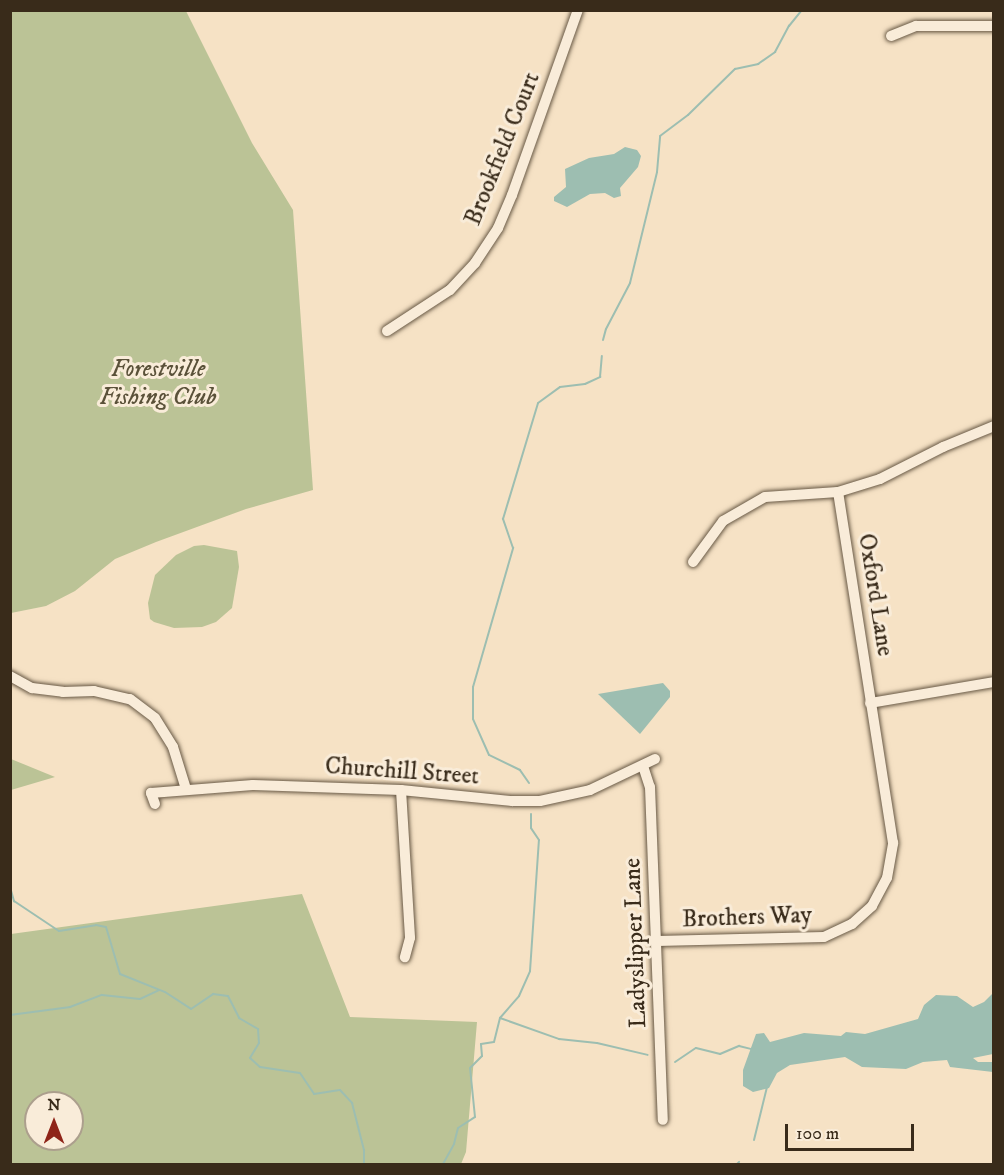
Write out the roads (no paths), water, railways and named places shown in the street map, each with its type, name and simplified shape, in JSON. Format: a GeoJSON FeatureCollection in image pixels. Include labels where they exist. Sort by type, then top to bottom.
{"type":"FeatureCollection","features":[{"type":"Feature","properties":{"kind":"street","name":"Brookfield Court"},"geometry":{"type":"LineString","coordinates":[[387,332],[450,290],[475,263],[498,228],[578,10]]}},
{"type":"Feature","properties":{"kind":"street"},"geometry":{"type":"LineString","coordinates":[[891,36],[916,26],[993,26]]}},
{"type":"Feature","properties":{"kind":"street"},"geometry":{"type":"LineString","coordinates":[[693,562],[723,521],[765,497],[838,492],[880,479],[943,447],[993,426]]}},
{"type":"Feature","properties":{"kind":"street","name":"Oxford Lane"},"geometry":{"type":"LineString","coordinates":[[838,492],[870,704]]}},
{"type":"Feature","properties":{"kind":"street"},"geometry":{"type":"LineString","coordinates":[[10,676],[32,688],[63,692],[94,691],[130,699],[155,718],[173,747],[186,789]]}},
{"type":"Feature","properties":{"kind":"street"},"geometry":{"type":"LineString","coordinates":[[870,704],[993,682]]}},
{"type":"Feature","properties":{"kind":"street","name":"Brothers Way"},"geometry":{"type":"LineString","coordinates":[[657,941],[824,937],[852,924],[872,906],[887,878],[893,843],[870,704]]}},
{"type":"Feature","properties":{"kind":"street","name":"Churchill Street"},"geometry":{"type":"LineString","coordinates":[[155,804],[151,793],[253,785],[400,790],[512,801],[540,801],[590,790],[655,759]]}},
{"type":"Feature","properties":{"kind":"street","name":"Ladyslipper Lane"},"geometry":{"type":"LineString","coordinates":[[643,766],[650,787],[663,1120]]}},
{"type":"Feature","properties":{"kind":"street"},"geometry":{"type":"LineString","coordinates":[[400,790],[410,938],[405,957]]}},
{"type":"Feature","properties":{"kind":"waterway"},"geometry":{"type":"LineString","coordinates":[[603,340],[606,329],[630,283],[657,172],[660,136],[688,115],[735,69],[758,64],[775,52],[789,26],[802,10]]}},
{"type":"Feature","properties":{"kind":"waterway"},"geometry":{"type":"LineString","coordinates":[[529,783],[520,770],[489,755],[473,719],[473,687],[513,548],[503,519],[538,403],[560,387],[585,384],[600,377],[602,356]]}},
{"type":"Feature","properties":{"kind":"waterway"},"geometry":{"type":"LineString","coordinates":[[443,1164],[454,1144],[458,1128],[475,1117],[470,1068],[482,1056],[481,1044],[494,1042],[500,1018],[519,996],[530,971],[539,840],[531,828],[531,814]]}},
{"type":"Feature","properties":{"kind":"waterway"},"geometry":{"type":"LineString","coordinates":[[10,887],[14,901],[59,931],[96,925],[106,927],[120,974],[165,992],[191,1009],[213,994],[228,996],[239,1018],[258,1029],[259,1043],[250,1058],[260,1067],[300,1073],[314,1094],[340,1090],[352,1103],[364,1150],[364,1164]]}},
{"type":"Feature","properties":{"kind":"waterway"},"geometry":{"type":"LineString","coordinates":[[10,1015],[70,1007],[102,995],[140,999],[159,990]]}},
{"type":"Feature","properties":{"kind":"waterway"},"geometry":{"type":"LineString","coordinates":[[500,1018],[559,1039],[597,1043],[648,1055]]}},
{"type":"Feature","properties":{"kind":"waterway"},"geometry":{"type":"LineString","coordinates":[[675,1062],[696,1048],[720,1054],[739,1046],[751,1049]]}},
{"type":"Feature","properties":{"kind":"waterway"},"geometry":{"type":"LineString","coordinates":[[754,1140],[767,1087]]}},
{"type":"Feature","properties":{"kind":"park label","name":"Forestville Fishing Club"},"geometry":{"type":"Point","coordinates":[158,384]}}]}
